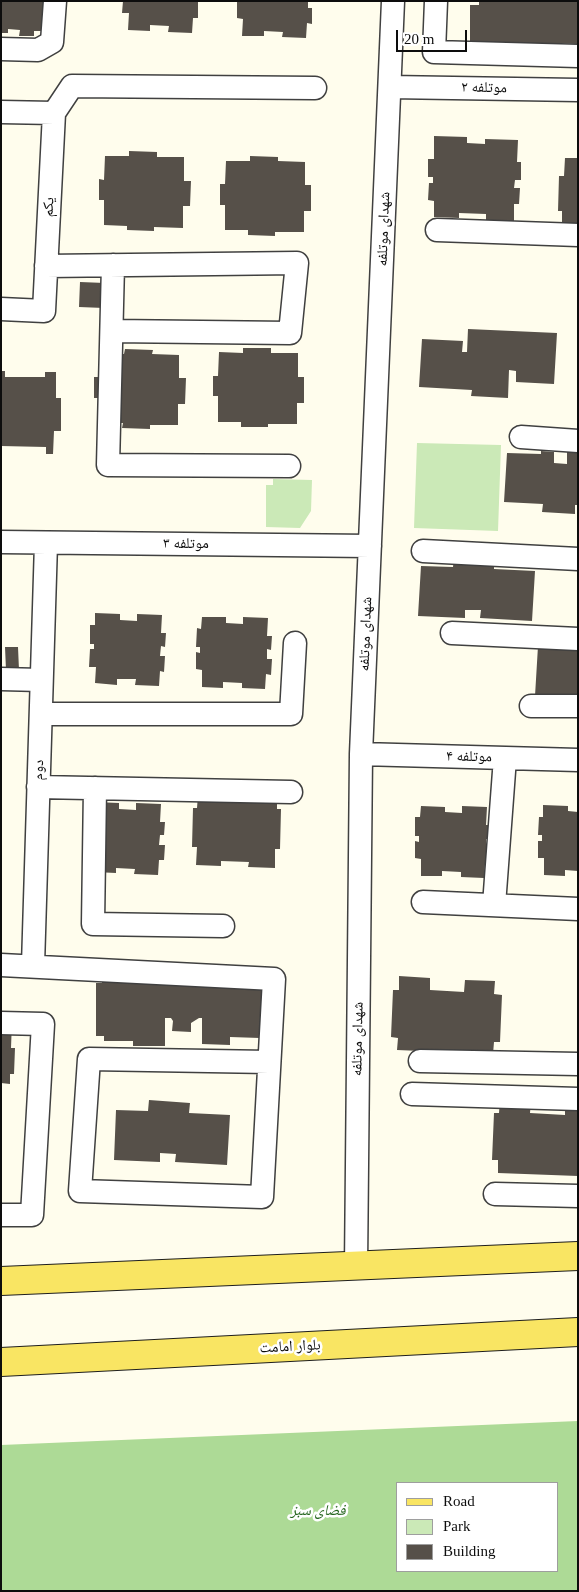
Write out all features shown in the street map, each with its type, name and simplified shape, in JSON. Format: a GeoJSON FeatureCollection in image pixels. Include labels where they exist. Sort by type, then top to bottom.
{"type":"FeatureCollection","features":[{"type":"Feature","properties":{"kind":"main road"},"geometry":{"type":"LineString","coordinates":[[1,1281],[578,1256]]}},
{"type":"Feature","properties":{"kind":"main road","name":"بلوار امامت"},"geometry":{"type":"LineString","coordinates":[[1,1362],[578,1332]]}},
{"type":"Feature","properties":{"kind":"street"},"geometry":{"type":"LineString","coordinates":[[1,48],[38,50],[52,42],[56,1]]}},
{"type":"Feature","properties":{"kind":"street","name":"شهدای موتلفه"},"geometry":{"type":"LineString","coordinates":[[356,1266],[361,754],[393,1]]}},
{"type":"Feature","properties":{"kind":"street"},"geometry":{"type":"LineString","coordinates":[[436,1],[434,52],[578,56]]}},
{"type":"Feature","properties":{"kind":"street"},"geometry":{"type":"LineString","coordinates":[[1,112],[54,113],[72,86],[315,88]]}},
{"type":"Feature","properties":{"kind":"street","name":"موتلفه ۲"},"geometry":{"type":"LineString","coordinates":[[390,87],[578,90]]}},
{"type":"Feature","properties":{"kind":"street","name":"یکم"},"geometry":{"type":"LineString","coordinates":[[1,309],[44,310],[54,113]]}},
{"type":"Feature","properties":{"kind":"street"},"geometry":{"type":"LineString","coordinates":[[437,230],[578,235]]}},
{"type":"Feature","properties":{"kind":"street"},"geometry":{"type":"LineString","coordinates":[[46,266],[297,263],[290,333],[112,331]]}},
{"type":"Feature","properties":{"kind":"street"},"geometry":{"type":"LineString","coordinates":[[113,265],[108,465],[289,466]]}},
{"type":"Feature","properties":{"kind":"street"},"geometry":{"type":"LineString","coordinates":[[522,436],[578,440]]}},
{"type":"Feature","properties":{"kind":"street","name":"موتلفه ۳"},"geometry":{"type":"LineString","coordinates":[[1,542],[370,546]]}},
{"type":"Feature","properties":{"kind":"street","name":"دوم"},"geometry":{"type":"LineString","coordinates":[[33,965],[46,543]]}},
{"type":"Feature","properties":{"kind":"street"},"geometry":{"type":"LineString","coordinates":[[423,551],[578,560]]}},
{"type":"Feature","properties":{"kind":"street"},"geometry":{"type":"LineString","coordinates":[[452,633],[578,639]]}},
{"type":"Feature","properties":{"kind":"street"},"geometry":{"type":"LineString","coordinates":[[41,714],[290,714],[295,643]]}},
{"type":"Feature","properties":{"kind":"street"},"geometry":{"type":"LineString","coordinates":[[1,679],[42,680]]}},
{"type":"Feature","properties":{"kind":"street"},"geometry":{"type":"LineString","coordinates":[[531,706],[578,706]]}},
{"type":"Feature","properties":{"kind":"street","name":"موتلفه ۴"},"geometry":{"type":"LineString","coordinates":[[361,754],[578,760]]}},
{"type":"Feature","properties":{"kind":"street"},"geometry":{"type":"LineString","coordinates":[[494,904],[505,758]]}},
{"type":"Feature","properties":{"kind":"street"},"geometry":{"type":"LineString","coordinates":[[38,787],[291,792]]}},
{"type":"Feature","properties":{"kind":"street"},"geometry":{"type":"LineString","coordinates":[[95,788],[94,924],[223,926]]}},
{"type":"Feature","properties":{"kind":"street"},"geometry":{"type":"LineString","coordinates":[[422,902],[578,909]]}},
{"type":"Feature","properties":{"kind":"street"},"geometry":{"type":"LineString","coordinates":[[1,965],[33,965],[274,979],[262,1197],[80,1191],[89,1059],[269,1062]]}},
{"type":"Feature","properties":{"kind":"street"},"geometry":{"type":"LineString","coordinates":[[1,1023],[43,1024],[32,1215],[1,1215]]}},
{"type":"Feature","properties":{"kind":"street"},"geometry":{"type":"LineString","coordinates":[[420,1061],[578,1064]]}},
{"type":"Feature","properties":{"kind":"street"},"geometry":{"type":"LineString","coordinates":[[412,1094],[578,1099]]}},
{"type":"Feature","properties":{"kind":"street"},"geometry":{"type":"LineString","coordinates":[[495,1194],[578,1196]]}},
{"type":"Feature","properties":{"kind":"green space"},"geometry":{"type":"Polygon","coordinates":[[[417,443],[501,445],[498,531],[414,528],[417,443]]]}},
{"type":"Feature","properties":{"kind":"green space"},"geometry":{"type":"Polygon","coordinates":[[[273,479],[312,480],[311,511],[300,528],[266,527],[266,485],[273,485],[273,479]]]}},
{"type":"Feature","properties":{"kind":"green space","name":"فضای سبز"},"geometry":{"type":"Polygon","coordinates":[[[578,1421],[578,1591],[1,1591],[1,1445],[578,1421]]]}},
{"type":"Feature","properties":{"kind":"building"},"geometry":{"type":"Polygon","coordinates":[[[1,1],[48,1],[44,31],[34,31],[34,36],[19,36],[20,30],[8,29],[8,33],[1,33],[1,1]]]}},
{"type":"Feature","properties":{"kind":"building"},"geometry":{"type":"Polygon","coordinates":[[[123,1],[194,1],[198,2],[198,18],[193,18],[192,33],[168,32],[169,26],[150,25],[150,31],[128,30],[129,13],[122,13],[123,1]]]}},
{"type":"Feature","properties":{"kind":"building"},"geometry":{"type":"Polygon","coordinates":[[[308,1],[308,8],[312,8],[312,24],[307,23],[306,38],[282,37],[283,32],[264,31],[264,36],[242,36],[243,19],[237,18],[237,2],[308,1]]]}},
{"type":"Feature","properties":{"kind":"building"},"geometry":{"type":"Polygon","coordinates":[[[479,1],[578,1],[578,44],[552,43],[552,51],[470,50],[470,5],[479,5],[479,1]]]}},
{"type":"Feature","properties":{"kind":"building"},"geometry":{"type":"Polygon","coordinates":[[[434,136],[467,137],[467,143],[485,144],[485,139],[518,140],[517,162],[521,162],[521,180],[515,180],[514,188],[520,188],[519,204],[514,204],[514,221],[486,221],[486,214],[459,213],[459,218],[434,217],[434,201],[428,200],[429,183],[433,183],[433,177],[428,177],[428,159],[434,159],[434,136]]]}},
{"type":"Feature","properties":{"kind":"building"},"geometry":{"type":"Polygon","coordinates":[[[129,151],[157,152],[157,157],[184,157],[184,181],[191,181],[190,206],[183,206],[183,228],[154,227],[154,231],[127,230],[127,226],[104,225],[104,200],[99,200],[99,179],[104,180],[105,156],[129,156],[129,151]]]}},
{"type":"Feature","properties":{"kind":"building"},"geometry":{"type":"Polygon","coordinates":[[[250,156],[278,157],[278,161],[305,162],[305,185],[311,185],[311,211],[304,211],[304,232],[275,232],[275,236],[248,235],[248,230],[225,230],[225,205],[220,205],[220,184],[225,184],[226,161],[250,161],[250,156]]]}},
{"type":"Feature","properties":{"kind":"building"},"geometry":{"type":"Polygon","coordinates":[[[565,158],[578,158],[578,227],[562,226],[562,211],[558,211],[559,176],[564,176],[565,158]]]}},
{"type":"Feature","properties":{"kind":"building"},"geometry":{"type":"Polygon","coordinates":[[[80,282],[105,283],[104,308],[79,307],[80,282]]]}},
{"type":"Feature","properties":{"kind":"building"},"geometry":{"type":"Polygon","coordinates":[[[468,329],[557,333],[554,384],[516,382],[516,371],[509,370],[508,398],[471,396],[472,390],[419,387],[422,339],[463,341],[462,352],[467,352],[468,329]]]}},
{"type":"Feature","properties":{"kind":"building"},"geometry":{"type":"Polygon","coordinates":[[[243,348],[271,348],[271,353],[298,353],[298,377],[304,377],[304,403],[297,403],[297,424],[268,424],[268,427],[241,427],[241,422],[218,422],[218,396],[213,396],[213,376],[218,376],[219,352],[243,353],[243,348]]]}},
{"type":"Feature","properties":{"kind":"building"},"geometry":{"type":"Polygon","coordinates":[[[125,349],[153,350],[152,354],[179,355],[179,378],[186,378],[185,404],[178,404],[178,425],[150,425],[150,429],[122,428],[123,423],[99,423],[100,398],[94,398],[94,377],[99,377],[100,354],[124,354],[125,349]]]}},
{"type":"Feature","properties":{"kind":"building"},"geometry":{"type":"Polygon","coordinates":[[[1,371],[5,371],[5,377],[45,377],[45,372],[56,372],[56,398],[61,398],[61,431],[54,431],[53,454],[46,454],[46,447],[1,446],[1,371]]]}},
{"type":"Feature","properties":{"kind":"building"},"geometry":{"type":"Polygon","coordinates":[[[541,451],[554,452],[554,463],[567,464],[567,451],[578,452],[578,505],[575,505],[575,514],[542,512],[543,504],[504,502],[507,453],[541,454],[541,451]]]}},
{"type":"Feature","properties":{"kind":"building"},"geometry":{"type":"Polygon","coordinates":[[[454,557],[494,559],[494,569],[535,571],[532,621],[480,618],[481,610],[465,610],[465,618],[418,616],[421,566],[453,567],[454,557]]]}},
{"type":"Feature","properties":{"kind":"building"},"geometry":{"type":"Polygon","coordinates":[[[95,613],[120,614],[120,620],[137,621],[137,614],[162,615],[161,633],[166,633],[165,647],[161,646],[160,656],[165,656],[164,672],[160,671],[159,686],[135,685],[136,679],[117,679],[117,685],[95,683],[96,667],[89,667],[90,649],[94,649],[94,644],[90,644],[90,625],[95,625],[95,613]]]}},
{"type":"Feature","properties":{"kind":"building"},"geometry":{"type":"Polygon","coordinates":[[[202,617],[226,617],[226,623],[243,624],[243,617],[268,618],[267,636],[272,636],[271,650],[267,649],[267,659],[272,659],[271,675],[266,674],[265,689],[242,688],[242,683],[223,682],[223,688],[202,687],[202,670],[196,669],[196,652],[200,653],[200,647],[196,647],[197,628],[201,629],[202,617]]]}},
{"type":"Feature","properties":{"kind":"building"},"geometry":{"type":"Polygon","coordinates":[[[578,637],[578,698],[535,696],[538,646],[578,637]]]}},
{"type":"Feature","properties":{"kind":"building"},"geometry":{"type":"Polygon","coordinates":[[[5,647],[18,647],[19,670],[6,670],[5,647]]]}},
{"type":"Feature","properties":{"kind":"building"},"geometry":{"type":"Polygon","coordinates":[[[198,795],[277,798],[277,809],[281,809],[280,849],[275,849],[275,868],[248,867],[249,862],[221,861],[221,866],[196,865],[197,847],[192,847],[193,808],[197,808],[198,795]]]}},
{"type":"Feature","properties":{"kind":"building"},"geometry":{"type":"Polygon","coordinates":[[[95,802],[119,803],[119,809],[136,810],[136,803],[161,804],[160,822],[165,822],[164,835],[160,835],[159,845],[165,845],[164,860],[159,860],[158,875],[134,874],[135,869],[116,868],[116,873],[95,872],[95,802]]]}},
{"type":"Feature","properties":{"kind":"building"},"geometry":{"type":"Polygon","coordinates":[[[543,805],[568,806],[568,811],[578,812],[578,871],[565,870],[565,876],[544,875],[544,858],[538,858],[538,841],[542,841],[542,835],[538,835],[539,817],[543,817],[543,805]]]}},
{"type":"Feature","properties":{"kind":"building"},"geometry":{"type":"Polygon","coordinates":[[[421,806],[445,807],[445,812],[462,813],[462,806],[487,807],[486,825],[491,825],[490,839],[486,839],[486,848],[491,848],[490,864],[485,864],[484,878],[461,877],[461,872],[442,871],[442,876],[421,876],[421,859],[415,858],[415,841],[419,842],[419,836],[415,836],[415,817],[420,817],[421,806]]]}},
{"type":"Feature","properties":{"kind":"building"},"geometry":{"type":"Polygon","coordinates":[[[399,976],[430,978],[430,990],[464,992],[465,980],[495,981],[494,994],[502,995],[500,1042],[494,1042],[493,1054],[397,1050],[398,1038],[391,1037],[393,990],[399,990],[399,976]]]}},
{"type":"Feature","properties":{"kind":"building"},"geometry":{"type":"Polygon","coordinates":[[[102,980],[134,980],[134,984],[144,984],[144,980],[175,980],[175,985],[267,984],[260,1038],[230,1037],[230,1045],[202,1044],[202,1018],[191,1023],[191,1032],[172,1031],[173,1021],[171,1018],[165,1018],[165,1046],[133,1046],[133,1041],[104,1041],[104,1036],[96,1036],[96,983],[102,983],[102,980]]]}},
{"type":"Feature","properties":{"kind":"building"},"geometry":{"type":"Polygon","coordinates":[[[1,1021],[12,1021],[11,1048],[15,1048],[14,1074],[10,1074],[10,1084],[1,1083],[1,1021]]]}},
{"type":"Feature","properties":{"kind":"building"},"geometry":{"type":"Polygon","coordinates":[[[500,1099],[531,1101],[530,1113],[565,1115],[565,1103],[578,1103],[578,1176],[498,1173],[498,1160],[492,1160],[494,1113],[499,1113],[500,1099]]]}},
{"type":"Feature","properties":{"kind":"building"},"geometry":{"type":"Polygon","coordinates":[[[149,1100],[190,1103],[189,1113],[230,1115],[227,1165],[175,1162],[176,1154],[160,1153],[160,1162],[114,1160],[116,1110],[148,1111],[149,1100]]]}}]}
